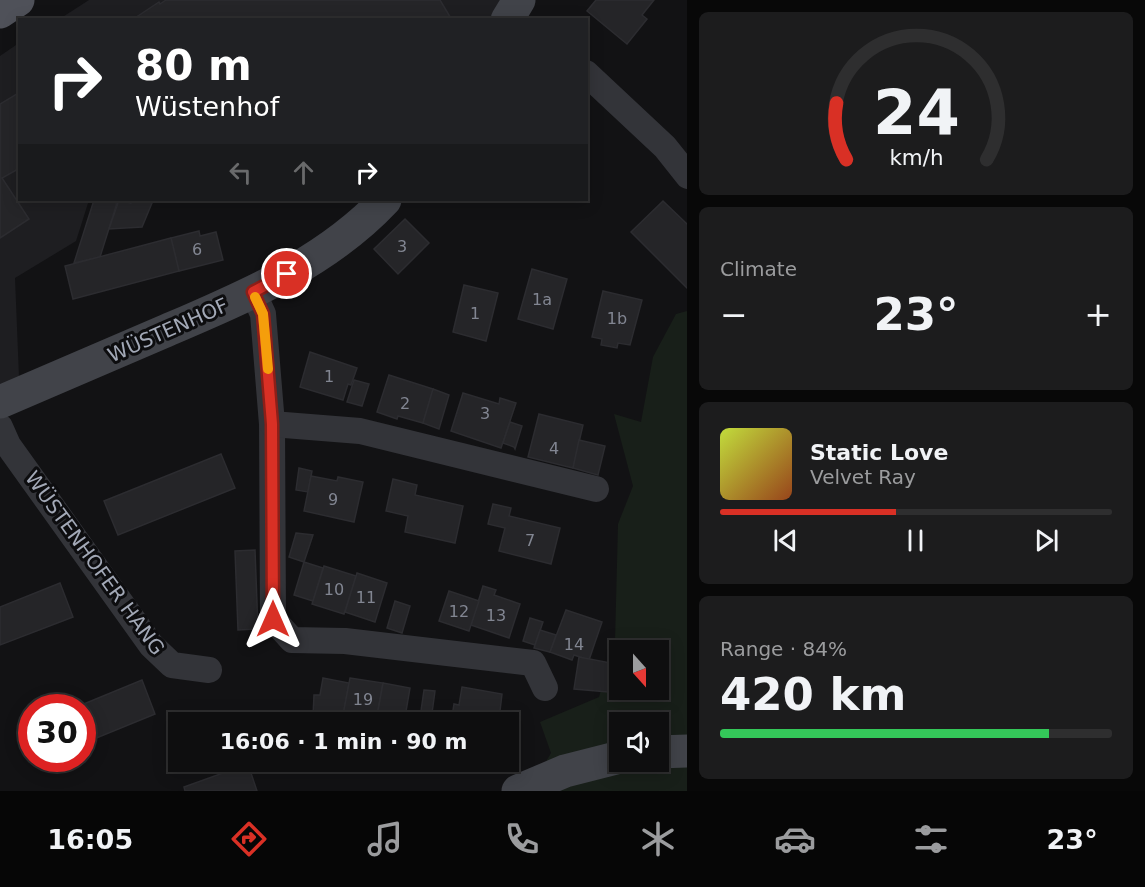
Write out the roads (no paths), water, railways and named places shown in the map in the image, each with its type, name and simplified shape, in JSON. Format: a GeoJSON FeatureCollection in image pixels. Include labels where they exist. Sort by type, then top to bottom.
{"type":"FeatureCollection","features":[{"type":"Feature","properties":{"kind":"main road"},"geometry":{"type":"LineString","coordinates":[[0,12],[18,0]]}},
{"type":"Feature","properties":{"kind":"main road","name":"WÜSTENHOF"},"geometry":{"type":"LineString","coordinates":[[0,402],[253,292],[320,254],[357,226],[384,201]]}},
{"type":"Feature","properties":{"kind":"main road"},"geometry":{"type":"LineString","coordinates":[[669,751],[687,750]]}},
{"type":"Feature","properties":{"kind":"main road"},"geometry":{"type":"LineString","coordinates":[[518,791],[565,771],[609,760]]}},
{"type":"Feature","properties":{"kind":"street"},"geometry":{"type":"LineString","coordinates":[[588,75],[665,147],[687,177]]}},
{"type":"Feature","properties":{"kind":"street"},"geometry":{"type":"LineString","coordinates":[[253,292],[263,314],[272,424],[273,619],[292,639],[345,641],[533,663],[545,688]]}},
{"type":"Feature","properties":{"kind":"street"},"geometry":{"type":"LineString","coordinates":[[272,424],[360,431],[596,489]]}},
{"type":"Feature","properties":{"kind":"street","name":"WÜSTENHOFER HANG"},"geometry":{"type":"LineString","coordinates":[[0,427],[8,445],[151,645],[172,665],[209,670]]}}]}
